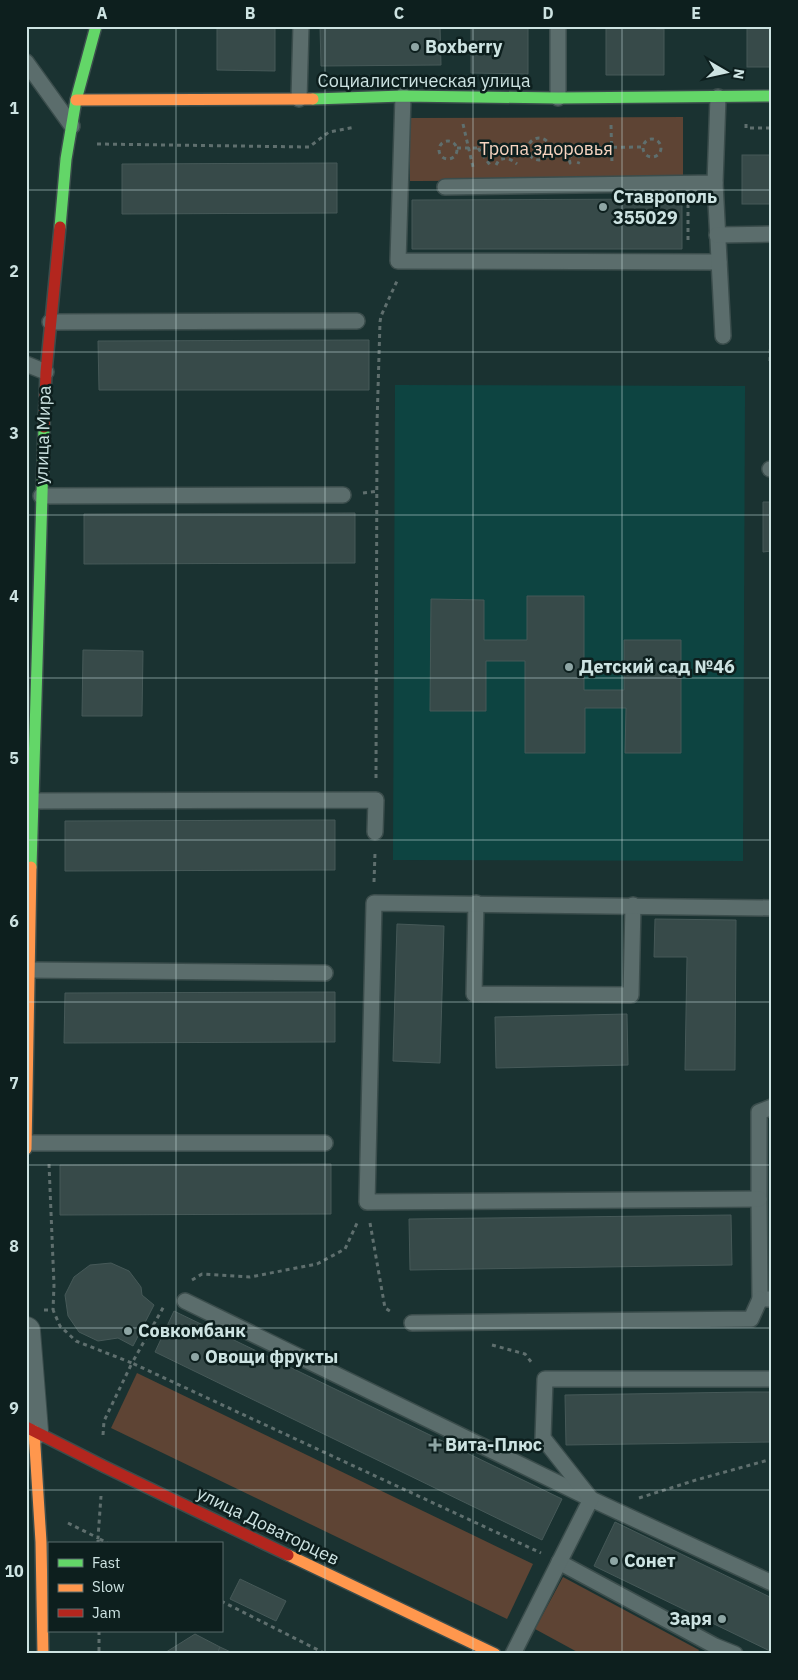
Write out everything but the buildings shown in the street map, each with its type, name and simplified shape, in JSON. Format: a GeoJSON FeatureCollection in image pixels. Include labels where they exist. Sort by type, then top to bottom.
{"type":"FeatureCollection","features":[{"type":"Feature","properties":{"kind":"street","name":"улица Мира"},"geometry":{"type":"LineString","coordinates":[[26,1149],[32,801],[46,372],[66,159],[76,100],[96,26]]}},
{"type":"Feature","properties":{"kind":"street","name":"Социалистическая улица"},"geometry":{"type":"LineString","coordinates":[[76,100],[299,99],[402,96],[558,98],[772,96]]}},
{"type":"Feature","properties":{"kind":"street"},"geometry":{"type":"LineString","coordinates":[[31,1320],[30,1429],[40,1508],[44,1617],[43,1654]]}},
{"type":"Feature","properties":{"kind":"street","name":"улица Доваторцев"},"geometry":{"type":"LineString","coordinates":[[30,1429],[103,1466],[496,1654]]}},
{"type":"Feature","properties":{"kind":"lane"},"geometry":{"type":"LineString","coordinates":[[299,99],[301,26]]}},
{"type":"Feature","properties":{"kind":"lane"},"geometry":{"type":"LineString","coordinates":[[558,26],[558,98]]}},
{"type":"Feature","properties":{"kind":"lane"},"geometry":{"type":"LineString","coordinates":[[26,62],[72,126]]}},
{"type":"Feature","properties":{"kind":"lane"},"geometry":{"type":"LineString","coordinates":[[402,96],[398,261],[719,262]]}},
{"type":"Feature","properties":{"kind":"lane"},"geometry":{"type":"LineString","coordinates":[[718,96],[715,184],[722,336]]}},
{"type":"Feature","properties":{"kind":"lane"},"geometry":{"type":"LineString","coordinates":[[445,188],[715,184]]}},
{"type":"Feature","properties":{"kind":"lane"},"geometry":{"type":"LineString","coordinates":[[717,235],[772,234]]}},
{"type":"Feature","properties":{"kind":"lane"},"geometry":{"type":"LineString","coordinates":[[50,322],[357,321]]}},
{"type":"Feature","properties":{"kind":"lane"},"geometry":{"type":"LineString","coordinates":[[26,364],[46,372]]}},
{"type":"Feature","properties":{"kind":"lane"},"geometry":{"type":"LineString","coordinates":[[41,496],[342,495]]}},
{"type":"Feature","properties":{"kind":"lane"},"geometry":{"type":"LineString","coordinates":[[32,801],[376,800],[375,832]]}},
{"type":"Feature","properties":{"kind":"lane"},"geometry":{"type":"LineString","coordinates":[[758,1199],[367,1202],[374,902],[772,908]]}},
{"type":"Feature","properties":{"kind":"lane"},"geometry":{"type":"LineString","coordinates":[[476,903],[474,994],[631,995],[633,905]]}},
{"type":"Feature","properties":{"kind":"lane"},"geometry":{"type":"LineString","coordinates":[[29,970],[325,973]]}},
{"type":"Feature","properties":{"kind":"lane"},"geometry":{"type":"LineString","coordinates":[[412,1323],[750,1318],[766,1299],[758,1199],[759,1112],[772,1107]]}},
{"type":"Feature","properties":{"kind":"lane"},"geometry":{"type":"LineString","coordinates":[[26,1142],[325,1143]]}},
{"type":"Feature","properties":{"kind":"lane"},"geometry":{"type":"LineString","coordinates":[[185,1301],[591,1499],[772,1583]]}},
{"type":"Feature","properties":{"kind":"lane"},"geometry":{"type":"LineString","coordinates":[[591,1499],[543,1438],[545,1380],[771,1378]]}},
{"type":"Feature","properties":{"kind":"lane"},"geometry":{"type":"LineString","coordinates":[[513,1654],[591,1499]]}},
{"type":"Feature","properties":{"kind":"lane"},"geometry":{"type":"LineString","coordinates":[[559,1562],[713,1650],[735,1654]]}},
{"type":"Feature","properties":{"kind":"lane"},"geometry":{"type":"LineString","coordinates":[[26,1610],[44,1617]]}},
{"type":"Feature","properties":{"kind":"path"},"geometry":{"type":"LineString","coordinates":[[462,118],[477,187]]}},
{"type":"Feature","properties":{"kind":"path"},"geometry":{"type":"LineString","coordinates":[[611,122],[612,185]]}},
{"type":"Feature","properties":{"kind":"path"},"geometry":{"type":"LineString","coordinates":[[93,144],[309,147],[329,132],[356,126]]}},
{"type":"Feature","properties":{"kind":"path"},"geometry":{"type":"LineString","coordinates":[[539,138],[545,140],[549,148],[547,156],[537,160],[531,157],[528,148],[529,143],[539,138]]}},
{"type":"Feature","properties":{"kind":"path"},"geometry":{"type":"LineString","coordinates":[[653,139],[658,141],[662,149],[656,157],[650,157],[644,154],[642,147],[647,140],[653,139]]}},
{"type":"Feature","properties":{"kind":"path"},"geometry":{"type":"LineString","coordinates":[[448,141],[454,143],[457,148],[456,153],[450,159],[442,156],[439,151],[440,145],[448,141]]}},
{"type":"Feature","properties":{"kind":"path"},"geometry":{"type":"LineString","coordinates":[[549,148],[642,147]]}},
{"type":"Feature","properties":{"kind":"path"},"geometry":{"type":"LineString","coordinates":[[457,148],[528,148]]}},
{"type":"Feature","properties":{"kind":"path"},"geometry":{"type":"LineString","coordinates":[[564,164],[570,163]]}},
{"type":"Feature","properties":{"kind":"path"},"geometry":{"type":"LineString","coordinates":[[685,184],[678,193],[688,193],[688,245]]}},
{"type":"Feature","properties":{"kind":"path"},"geometry":{"type":"LineString","coordinates":[[376,800],[380,316],[406,261]]}},
{"type":"Feature","properties":{"kind":"path"},"geometry":{"type":"LineString","coordinates":[[772,285],[770,360],[772,362]]}},
{"type":"Feature","properties":{"kind":"path"},"geometry":{"type":"LineString","coordinates":[[374,902],[375,832]]}},
{"type":"Feature","properties":{"kind":"path"},"geometry":{"type":"LineString","coordinates":[[98,1542],[104,1421],[132,1363],[171,1293],[202,1274],[250,1277],[317,1264],[345,1248],[367,1202]]}},
{"type":"Feature","properties":{"kind":"path"},"geometry":{"type":"LineString","coordinates":[[367,1202],[385,1308],[412,1323]]}},
{"type":"Feature","properties":{"kind":"path"},"geometry":{"type":"LineString","coordinates":[[171,1293],[185,1301]]}},
{"type":"Feature","properties":{"kind":"path"},"geometry":{"type":"LineString","coordinates":[[31,1320],[53,1310],[60,1326],[76,1341],[132,1363],[559,1562]]}},
{"type":"Feature","properties":{"kind":"path"},"geometry":{"type":"LineString","coordinates":[[610,1508],[696,1480],[772,1459]]}},
{"type":"Feature","properties":{"kind":"path"},"geometry":{"type":"LineString","coordinates":[[98,1538],[105,1542]]}},
{"type":"Feature","properties":{"kind":"path"},"geometry":{"type":"LineString","coordinates":[[222,1601],[326,1654]]}},
{"type":"Feature","properties":{"kind":"path"},"geometry":{"type":"LineString","coordinates":[[98,1632],[99,1654]]}},
{"type":"Feature","properties":{"kind":"shaded area","name":"Детский сад №46"},"geometry":{"type":"Polygon","coordinates":[[[395,385],[745,386],[743,861],[393,860],[395,385]]]}},
{"type":"Feature","properties":{"kind":"green space","name":"Тропа здоровья"},"geometry":{"type":"Polygon","coordinates":[[[683,117],[683,180],[410,181],[410,118],[683,117]]]}},
{"type":"Feature","properties":{"kind":"green space"},"geometry":{"type":"Polygon","coordinates":[[[137,1373],[533,1564],[507,1619],[111,1428],[137,1373]]]}},
{"type":"Feature","properties":{"kind":"green space"},"geometry":{"type":"Polygon","coordinates":[[[563,1577],[699,1650],[697,1654],[581,1654],[535,1629],[563,1577]]]}},
{"type":"Feature","properties":{"kind":"traffic: fast"},"geometry":{"type":"LineString","coordinates":[[60,227],[66,159],[76,100],[96,26]]}},
{"type":"Feature","properties":{"kind":"traffic: fast"},"geometry":{"type":"LineString","coordinates":[[313,99],[403,96],[558,98],[772,96]]}},
{"type":"Feature","properties":{"kind":"traffic: fast"},"geometry":{"type":"LineString","coordinates":[[31,867],[44,427]]}},
{"type":"Feature","properties":{"kind":"traffic: slow"},"geometry":{"type":"LineString","coordinates":[[76,100],[313,99]]}},
{"type":"Feature","properties":{"kind":"traffic: slow"},"geometry":{"type":"LineString","coordinates":[[26,1149],[31,867]]}},
{"type":"Feature","properties":{"kind":"traffic: slow"},"geometry":{"type":"LineString","coordinates":[[34,1431],[41,1542],[43,1654]]}},
{"type":"Feature","properties":{"kind":"traffic: slow"},"geometry":{"type":"LineString","coordinates":[[288,1555],[495,1654]]}},
{"type":"Feature","properties":{"kind":"traffic: jam"},"geometry":{"type":"LineString","coordinates":[[44,427],[46,372],[60,227]]}},
{"type":"Feature","properties":{"kind":"traffic: jam"},"geometry":{"type":"LineString","coordinates":[[26,1427],[288,1555]]}},
{"type":"Feature","properties":{"kind":"place","name":"Boxberry"},"geometry":{"type":"Point","coordinates":[415,47]}},
{"type":"Feature","properties":{"kind":"place","name":"Ставрополь 355029"},"geometry":{"type":"Point","coordinates":[603,207]}},
{"type":"Feature","properties":{"kind":"place","name":"Детский сад №46"},"geometry":{"type":"Point","coordinates":[569,667]}},
{"type":"Feature","properties":{"kind":"place","name":"Совкомбанк"},"geometry":{"type":"Point","coordinates":[128,1331]}},
{"type":"Feature","properties":{"kind":"place","name":"Овощи фрукты"},"geometry":{"type":"Point","coordinates":[195,1357]}},
{"type":"Feature","properties":{"kind":"place","name":"Вита-Плюс"},"geometry":{"type":"Point","coordinates":[435,1445]}},
{"type":"Feature","properties":{"kind":"place","name":"Сонет"},"geometry":{"type":"Point","coordinates":[614,1561]}},
{"type":"Feature","properties":{"kind":"place","name":"Заря"},"geometry":{"type":"Point","coordinates":[722,1619]}}]}
